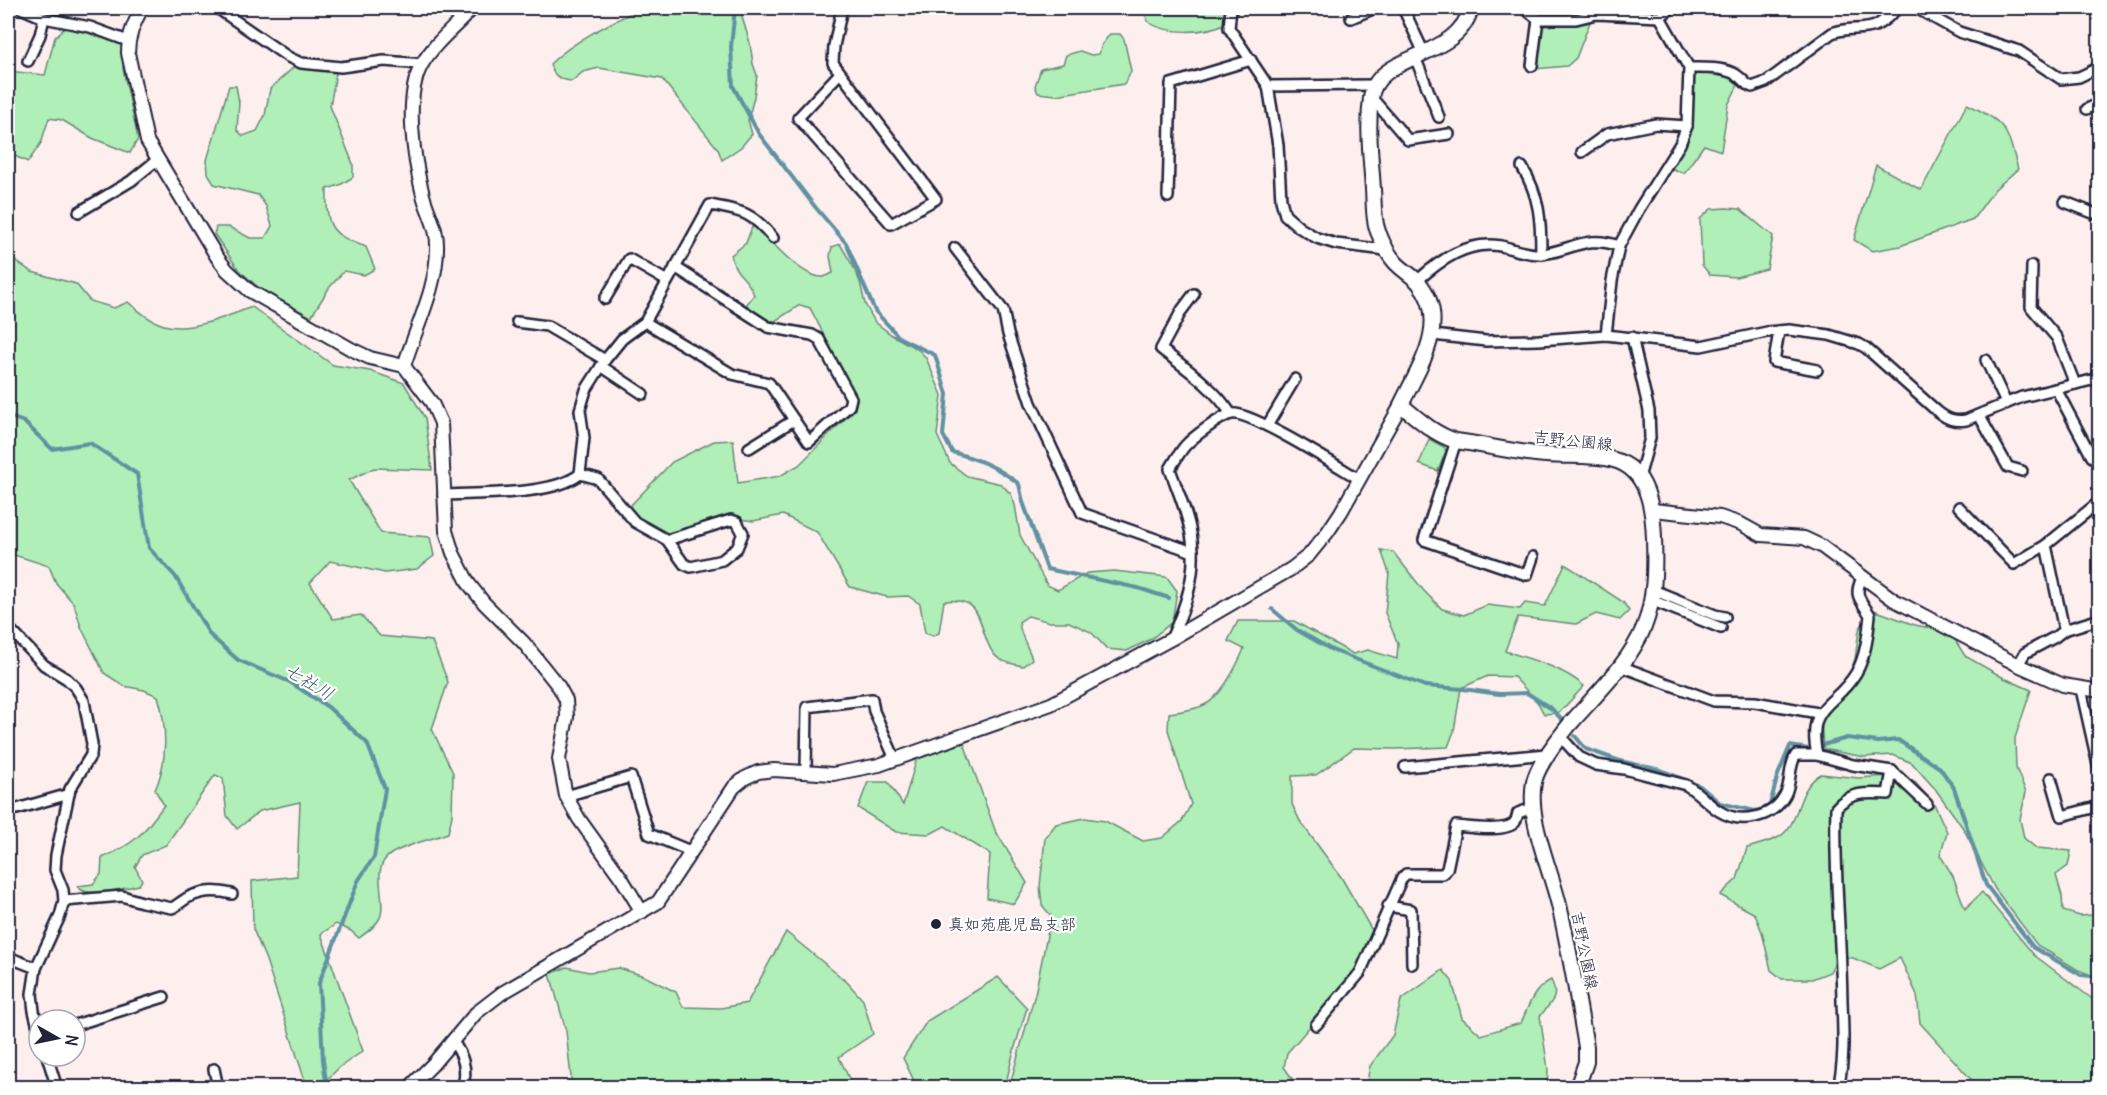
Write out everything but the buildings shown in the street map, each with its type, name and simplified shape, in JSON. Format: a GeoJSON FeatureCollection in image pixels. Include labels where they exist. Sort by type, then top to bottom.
{"type":"FeatureCollection","features":[{"type":"Feature","properties":{"kind":"main road"},"geometry":{"type":"LineString","coordinates":[[1401,405],[1433,336],[1433,312],[1428,296],[1418,281],[1396,263],[1386,250],[1377,231],[1370,146],[1372,91],[1383,75],[1457,34],[1466,22],[1471,8]]}},
{"type":"Feature","properties":{"kind":"main road","name":"吉野公園線"},"geometry":{"type":"LineString","coordinates":[[1401,405],[1431,430],[1456,441],[1544,455],[1614,460],[1624,464],[1639,478],[1647,491],[1653,510],[1655,566],[1652,595],[1644,627],[1620,666],[1560,736],[1535,778],[1532,808],[1559,906],[1586,1047],[1586,1062],[1577,1088]]}},
{"type":"Feature","properties":{"kind":"street"},"geometry":{"type":"LineString","coordinates":[[21,8],[44,18],[90,27],[128,40]]}},
{"type":"Feature","properties":{"kind":"street"},"geometry":{"type":"LineString","coordinates":[[142,8],[128,40],[129,66],[142,126],[157,160],[217,257],[227,270],[250,291],[351,349],[370,358],[404,366],[432,404],[441,423],[446,531],[453,553],[469,584],[550,675],[566,700],[567,717],[559,759],[566,796],[642,912]]}},
{"type":"Feature","properties":{"kind":"street"},"geometry":{"type":"LineString","coordinates":[[217,8],[288,57],[301,63],[341,66],[384,61],[423,64]]}},
{"type":"Feature","properties":{"kind":"street"},"geometry":{"type":"LineString","coordinates":[[404,366],[433,282],[438,247],[437,233],[424,196],[413,139],[412,99],[415,81],[423,64],[473,8]]}},
{"type":"Feature","properties":{"kind":"street"},"geometry":{"type":"LineString","coordinates":[[840,73],[798,118],[891,224],[936,199],[833,63],[842,8]]}},
{"type":"Feature","properties":{"kind":"street"},"geometry":{"type":"LineString","coordinates":[[1231,8],[1229,28],[1268,86],[1278,145],[1281,200],[1285,215],[1300,228],[1317,238],[1336,244],[1386,250]]}},
{"type":"Feature","properties":{"kind":"street"},"geometry":{"type":"LineString","coordinates":[[1351,18],[1375,8]]}},
{"type":"Feature","properties":{"kind":"street"},"geometry":{"type":"LineString","coordinates":[[1403,8],[1439,117]]}},
{"type":"Feature","properties":{"kind":"street"},"geometry":{"type":"LineString","coordinates":[[1524,8],[1538,19],[1576,19],[1596,14],[1660,17],[1671,8]]}},
{"type":"Feature","properties":{"kind":"street"},"geometry":{"type":"LineString","coordinates":[[1689,68],[1729,71],[1752,87],[1766,82],[1833,33],[1842,29],[1868,28],[1878,25],[1898,8]]}},
{"type":"Feature","properties":{"kind":"street"},"geometry":{"type":"LineString","coordinates":[[1916,8],[1959,32],[2019,51],[2061,79],[2079,77],[2100,67]]}},
{"type":"Feature","properties":{"kind":"street"},"geometry":{"type":"LineString","coordinates":[[1606,335],[1612,281],[1619,246],[1639,209],[1680,144],[1687,126],[1689,68],[1660,17]]}},
{"type":"Feature","properties":{"kind":"street"},"geometry":{"type":"LineString","coordinates":[[27,61],[40,35],[44,18]]}},
{"type":"Feature","properties":{"kind":"street"},"geometry":{"type":"LineString","coordinates":[[1532,66],[1538,19]]}},
{"type":"Feature","properties":{"kind":"street"},"geometry":{"type":"LineString","coordinates":[[1168,197],[1171,84],[1251,60]]}},
{"type":"Feature","properties":{"kind":"street"},"geometry":{"type":"LineString","coordinates":[[1268,86],[1372,91],[1408,141],[1449,134]]}},
{"type":"Feature","properties":{"kind":"street"},"geometry":{"type":"LineString","coordinates":[[2087,109],[2100,103]]}},
{"type":"Feature","properties":{"kind":"street"},"geometry":{"type":"LineString","coordinates":[[1582,152],[1607,134],[1656,124],[1687,126]]}},
{"type":"Feature","properties":{"kind":"street"},"geometry":{"type":"LineString","coordinates":[[79,213],[131,181],[157,160]]}},
{"type":"Feature","properties":{"kind":"street"},"geometry":{"type":"LineString","coordinates":[[1522,167],[1533,186],[1541,223],[1541,254]]}},
{"type":"Feature","properties":{"kind":"street"},"geometry":{"type":"LineString","coordinates":[[2065,202],[2093,213],[2100,213]]}},
{"type":"Feature","properties":{"kind":"street"},"geometry":{"type":"LineString","coordinates":[[580,474],[585,438],[580,410],[586,390],[622,339],[645,322],[710,205],[735,209],[759,220],[773,238]]}},
{"type":"Feature","properties":{"kind":"street"},"geometry":{"type":"LineString","coordinates":[[1418,281],[1460,250],[1489,245],[1541,254],[1583,242],[1605,240],[1619,246]]}},
{"type":"Feature","properties":{"kind":"street"},"geometry":{"type":"LineString","coordinates":[[955,248],[1003,310],[1008,334],[1031,403],[1082,513],[1193,552]]}},
{"type":"Feature","properties":{"kind":"street"},"geometry":{"type":"LineString","coordinates":[[605,299],[629,259],[667,281]]}},
{"type":"Feature","properties":{"kind":"street"},"geometry":{"type":"LineString","coordinates":[[2032,266],[2031,307],[2057,339],[2075,384]]}},
{"type":"Feature","properties":{"kind":"street"},"geometry":{"type":"LineString","coordinates":[[645,322],[732,374],[769,383],[809,442],[849,406],[851,398],[819,339],[812,335],[768,327],[675,267]]}},
{"type":"Feature","properties":{"kind":"street"},"geometry":{"type":"LineString","coordinates":[[1194,294],[1182,310],[1161,349],[1193,374],[1224,404],[1231,414]]}},
{"type":"Feature","properties":{"kind":"street"},"geometry":{"type":"LineString","coordinates":[[517,322],[547,326],[603,363],[643,394]]}},
{"type":"Feature","properties":{"kind":"street"},"geometry":{"type":"LineString","coordinates":[[1433,336],[1503,341],[1606,335],[1701,346],[1790,330],[1829,335],[1859,344],[1947,419],[1957,421],[1966,420],[2022,397],[2100,378]]}},
{"type":"Feature","properties":{"kind":"street"},"geometry":{"type":"LineString","coordinates":[[1779,331],[1774,362],[1817,370]]}},
{"type":"Feature","properties":{"kind":"street"},"geometry":{"type":"LineString","coordinates":[[1632,337],[1649,411],[1650,438],[1639,478]]}},
{"type":"Feature","properties":{"kind":"street"},"geometry":{"type":"LineString","coordinates":[[1986,360],[2006,404]]}},
{"type":"Feature","properties":{"kind":"street"},"geometry":{"type":"LineString","coordinates":[[1266,426],[1295,379]]}},
{"type":"Feature","properties":{"kind":"street"},"geometry":{"type":"LineString","coordinates":[[2056,389],[2092,456]]}},
{"type":"Feature","properties":{"kind":"street"},"geometry":{"type":"LineString","coordinates":[[409,1088],[433,1064],[476,1013],[502,993],[658,902],[734,787],[745,778],[758,772],[774,770],[833,774],[851,771],[896,759],[1051,704],[1171,639],[1291,569],[1309,555],[1328,533],[1401,405]]}},
{"type":"Feature","properties":{"kind":"street"},"geometry":{"type":"LineString","coordinates":[[1171,639],[1189,595],[1192,576],[1193,552],[1188,522],[1170,469],[1186,445],[1218,421],[1231,414],[1237,414],[1266,426],[1359,479]]}},
{"type":"Feature","properties":{"kind":"street"},"geometry":{"type":"LineString","coordinates":[[1979,415],[2008,467],[2022,471]]}},
{"type":"Feature","properties":{"kind":"street"},"geometry":{"type":"LineString","coordinates":[[749,448],[794,420]]}},
{"type":"Feature","properties":{"kind":"street"},"geometry":{"type":"LineString","coordinates":[[1456,441],[1424,540],[1527,575],[1533,557]]}},
{"type":"Feature","properties":{"kind":"street"},"geometry":{"type":"LineString","coordinates":[[443,495],[530,490],[566,483],[580,474],[598,479],[635,522],[667,540],[684,564],[696,567],[722,560],[737,548],[743,533],[737,522],[731,520],[667,540]]}},
{"type":"Feature","properties":{"kind":"street"},"geometry":{"type":"LineString","coordinates":[[1959,507],[2014,564],[2046,545],[2099,502],[2100,505]]}},
{"type":"Feature","properties":{"kind":"street"},"geometry":{"type":"LineString","coordinates":[[1653,510],[1720,517],[1741,524],[1761,535],[1804,538],[1821,546],[1894,600],[2018,665],[2063,685],[2100,691]]}},
{"type":"Feature","properties":{"kind":"street"},"geometry":{"type":"LineString","coordinates":[[2046,545],[2064,630]]}},
{"type":"Feature","properties":{"kind":"street"},"geometry":{"type":"LineString","coordinates":[[1817,755],[1814,738],[1818,713],[1848,683],[1862,661],[1870,615],[1857,594],[1856,588],[1863,576]]}},
{"type":"Feature","properties":{"kind":"street"},"geometry":{"type":"LineString","coordinates":[[1652,595],[1725,617]]}},
{"type":"Feature","properties":{"kind":"street"},"geometry":{"type":"LineString","coordinates":[[1652,595],[1721,628]]}},
{"type":"Feature","properties":{"kind":"street"},"geometry":{"type":"LineString","coordinates":[[2018,665],[2025,653],[2064,630],[2100,619]]}},
{"type":"Feature","properties":{"kind":"street"},"geometry":{"type":"LineString","coordinates":[[8,627],[44,665],[67,679],[76,688],[84,701],[92,744],[91,755],[70,789],[55,870],[63,890],[64,901],[60,916],[36,968],[32,994],[34,1008]]}},
{"type":"Feature","properties":{"kind":"street"},"geometry":{"type":"LineString","coordinates":[[1620,666],[1714,701],[1755,702],[1818,713]]}},
{"type":"Feature","properties":{"kind":"street"},"geometry":{"type":"LineString","coordinates":[[2080,688],[2100,774]]}},
{"type":"Feature","properties":{"kind":"street"},"geometry":{"type":"LineString","coordinates":[[806,772],[807,707],[872,699],[874,711],[896,759]]}},
{"type":"Feature","properties":{"kind":"street"},"geometry":{"type":"LineString","coordinates":[[1560,736],[1580,757],[1596,765],[1686,785],[1720,812],[1733,817],[1748,819],[1764,815],[1784,798],[1788,790],[1792,762],[1797,755],[1817,755],[1853,765],[1892,771],[1928,804]]}},
{"type":"Feature","properties":{"kind":"street"},"geometry":{"type":"LineString","coordinates":[[1405,767],[1548,754]]}},
{"type":"Feature","properties":{"kind":"street"},"geometry":{"type":"LineString","coordinates":[[1838,1088],[1844,1057],[1841,951],[1834,846],[1836,808],[1846,798],[1853,795],[1888,794],[1892,771]]}},
{"type":"Feature","properties":{"kind":"street"},"geometry":{"type":"LineString","coordinates":[[566,796],[631,777],[649,834],[690,851]]}},
{"type":"Feature","properties":{"kind":"street"},"geometry":{"type":"LineString","coordinates":[[2051,778],[2062,816],[2100,806]]}},
{"type":"Feature","properties":{"kind":"street"},"geometry":{"type":"LineString","coordinates":[[8,809],[69,795]]}},
{"type":"Feature","properties":{"kind":"street"},"geometry":{"type":"LineString","coordinates":[[1316,1024],[1360,973],[1388,906],[1406,874],[1443,874],[1447,869],[1456,826],[1500,828],[1509,826],[1515,823],[1518,813],[1532,808]]}},
{"type":"Feature","properties":{"kind":"street"},"geometry":{"type":"LineString","coordinates":[[64,901],[122,896],[172,908],[189,897],[208,891],[216,890],[232,894]]}},
{"type":"Feature","properties":{"kind":"street"},"geometry":{"type":"LineString","coordinates":[[1388,906],[1411,910],[1412,964]]}},
{"type":"Feature","properties":{"kind":"street"},"geometry":{"type":"LineString","coordinates":[[8,957],[36,968]]}},
{"type":"Feature","properties":{"kind":"street"},"geometry":{"type":"LineString","coordinates":[[87,1021],[164,997]]}},
{"type":"Feature","properties":{"kind":"street"},"geometry":{"type":"LineString","coordinates":[[452,1040],[462,1054],[465,1065],[462,1088]]}},
{"type":"Feature","properties":{"kind":"street"},"geometry":{"type":"LineString","coordinates":[[51,1068],[57,1088]]}},
{"type":"Feature","properties":{"kind":"street"},"geometry":{"type":"LineString","coordinates":[[214,1069],[218,1088]]}},
{"type":"Feature","properties":{"kind":"green space"},"geometry":{"type":"Polygon","coordinates":[[[642,8],[742,8],[742,17],[757,75],[748,120],[752,134],[741,147],[722,160],[718,149],[662,79],[599,68],[583,72],[572,81],[564,80],[553,72],[550,64],[581,40],[642,8]]]}},
{"type":"Feature","properties":{"kind":"green space"},"geometry":{"type":"Polygon","coordinates":[[[1145,8],[1227,8],[1226,23],[1197,31],[1164,29],[1147,21],[1145,8]]]}},
{"type":"Feature","properties":{"kind":"green space"},"geometry":{"type":"Polygon","coordinates":[[[1590,22],[1576,58],[1567,66],[1535,69],[1540,28],[1590,22]]]}},
{"type":"Feature","properties":{"kind":"green space"},"geometry":{"type":"Polygon","coordinates":[[[65,28],[89,30],[123,42],[123,69],[138,139],[130,153],[92,138],[62,120],[49,118],[41,143],[28,162],[8,153],[8,71],[45,75],[55,37],[65,28]]]}},
{"type":"Feature","properties":{"kind":"green space"},"geometry":{"type":"Polygon","coordinates":[[[1110,34],[1120,34],[1124,39],[1131,71],[1124,84],[1056,95],[1038,93],[1035,86],[1041,69],[1063,64],[1066,55],[1080,51],[1091,55],[1099,54],[1102,44],[1110,34]]]}},
{"type":"Feature","properties":{"kind":"green space"},"geometry":{"type":"Polygon","coordinates":[[[296,65],[333,70],[336,73],[330,106],[353,164],[353,177],[340,185],[327,189],[329,221],[333,228],[345,238],[366,247],[375,269],[364,275],[344,271],[329,288],[311,317],[259,288],[239,270],[214,234],[216,227],[229,227],[250,238],[265,238],[272,226],[266,206],[258,195],[214,184],[208,173],[207,160],[229,86],[236,86],[239,102],[237,130],[243,136],[257,131],[265,115],[270,89],[296,65]]]}},
{"type":"Feature","properties":{"kind":"green space"},"geometry":{"type":"Polygon","coordinates":[[[1698,72],[1725,75],[1738,85],[1728,105],[1721,151],[1704,145],[1684,173],[1670,168],[1692,129],[1692,75],[1698,72]]]}},
{"type":"Feature","properties":{"kind":"green space"},"geometry":{"type":"Polygon","coordinates":[[[1967,104],[1991,117],[2003,128],[2011,144],[2018,169],[1995,189],[1973,219],[1900,246],[1872,251],[1854,240],[1876,165],[1921,190],[1967,104]]]}},
{"type":"Feature","properties":{"kind":"green space"},"geometry":{"type":"Polygon","coordinates":[[[1711,209],[1740,209],[1773,236],[1767,269],[1736,277],[1710,275],[1702,265],[1700,219],[1711,209]]]}},
{"type":"Feature","properties":{"kind":"green space"},"geometry":{"type":"Polygon","coordinates":[[[752,227],[758,227],[788,258],[815,276],[823,277],[833,273],[830,256],[832,247],[840,244],[853,266],[860,282],[865,304],[875,322],[892,335],[919,350],[926,358],[942,395],[937,435],[950,463],[967,476],[1001,484],[1011,494],[1020,535],[1047,585],[1058,590],[1087,573],[1114,571],[1167,577],[1177,591],[1172,622],[1151,639],[1127,651],[1107,649],[1091,632],[1069,622],[1050,622],[1028,616],[1019,622],[1032,659],[1023,666],[999,659],[993,653],[978,616],[967,604],[958,601],[944,601],[939,633],[933,636],[925,633],[920,604],[908,596],[887,597],[850,587],[817,532],[783,515],[753,521],[726,517],[669,539],[640,519],[629,507],[672,462],[714,441],[733,440],[738,483],[780,476],[799,465],[855,409],[857,399],[810,308],[800,305],[775,321],[769,321],[746,305],[754,295],[748,283],[735,268],[731,255],[746,243],[752,227]]]}},
{"type":"Feature","properties":{"kind":"green space"},"geometry":{"type":"Polygon","coordinates":[[[8,256],[32,272],[76,284],[90,301],[114,308],[128,302],[149,318],[164,325],[185,327],[197,325],[252,307],[333,365],[370,371],[404,383],[425,418],[432,470],[374,468],[349,480],[381,533],[430,537],[434,556],[417,569],[385,573],[330,561],[310,583],[333,619],[361,615],[380,636],[432,641],[448,682],[432,729],[453,773],[452,816],[448,833],[404,847],[385,860],[380,874],[381,915],[372,928],[359,938],[351,931],[336,924],[321,934],[363,1051],[340,1067],[319,1087],[307,1087],[266,960],[253,929],[252,881],[297,876],[300,802],[260,811],[237,829],[227,816],[223,778],[215,775],[166,845],[142,855],[135,867],[142,880],[139,885],[97,893],[82,890],[77,886],[93,884],[101,874],[102,858],[138,837],[164,805],[155,790],[164,755],[163,719],[158,696],[144,690],[124,686],[104,673],[81,627],[74,604],[56,583],[49,566],[8,553],[8,256]]]}},
{"type":"Feature","properties":{"kind":"green space"},"geometry":{"type":"Polygon","coordinates":[[[1429,439],[1444,447],[1446,451],[1438,471],[1419,464],[1429,439]]]}},
{"type":"Feature","properties":{"kind":"green space"},"geometry":{"type":"Polygon","coordinates":[[[1381,550],[1393,552],[1424,591],[1442,609],[1464,615],[1487,605],[1520,609],[1525,603],[1545,606],[1565,564],[1623,602],[1629,611],[1620,620],[1596,614],[1576,624],[1518,617],[1505,651],[1557,669],[1584,686],[1559,713],[1544,714],[1538,703],[1514,677],[1488,676],[1461,688],[1454,731],[1448,747],[1354,748],[1316,775],[1292,776],[1292,804],[1300,821],[1341,877],[1373,932],[1357,972],[1287,1053],[1284,1067],[1298,1087],[1009,1088],[1035,994],[1051,916],[1042,905],[1040,886],[1045,838],[1056,824],[1085,818],[1105,821],[1143,841],[1162,838],[1182,821],[1191,804],[1168,730],[1169,713],[1205,705],[1223,687],[1244,649],[1228,641],[1238,621],[1294,621],[1353,654],[1368,650],[1397,659],[1398,644],[1385,613],[1389,573],[1381,550]]]}},
{"type":"Feature","properties":{"kind":"green space"},"geometry":{"type":"Polygon","coordinates":[[[1871,609],[1915,625],[1950,632],[1965,656],[2031,690],[2015,738],[2016,768],[2026,792],[2020,819],[2024,838],[2036,848],[2071,851],[2068,866],[2056,875],[2062,896],[2063,911],[2080,916],[2093,915],[2099,921],[2099,978],[2078,970],[2037,945],[1995,889],[1963,828],[1936,790],[1912,763],[1893,755],[1864,757],[1823,749],[1820,705],[1844,690],[1855,659],[1859,630],[1871,609]]]}},
{"type":"Feature","properties":{"kind":"green space"},"geometry":{"type":"Polygon","coordinates":[[[964,743],[995,830],[1027,883],[1014,904],[987,898],[990,854],[945,826],[930,834],[896,832],[858,808],[868,782],[888,782],[903,805],[917,758],[964,743]]]}},
{"type":"Feature","properties":{"kind":"green space"},"geometry":{"type":"Polygon","coordinates":[[[1821,774],[1859,778],[1888,776],[1914,781],[1935,806],[1947,832],[1940,855],[1953,876],[1965,909],[1982,892],[2034,955],[2099,1004],[2099,1064],[2097,1064],[2092,1087],[1978,1087],[1920,1023],[1917,995],[1900,958],[1879,969],[1853,958],[1838,956],[1830,972],[1812,979],[1782,979],[1771,970],[1755,914],[1720,895],[1737,879],[1747,848],[1775,839],[1786,831],[1806,789],[1821,774]]]}},
{"type":"Feature","properties":{"kind":"green space"},"geometry":{"type":"Polygon","coordinates":[[[786,932],[847,982],[863,1000],[873,1034],[839,1057],[853,1087],[572,1087],[566,1031],[550,974],[567,967],[589,972],[619,968],[644,976],[676,992],[683,1007],[721,1008],[747,1003],[786,932]]]}},
{"type":"Feature","properties":{"kind":"green space"},"geometry":{"type":"Polygon","coordinates":[[[1443,970],[1452,981],[1462,1018],[1481,1035],[1521,1023],[1536,993],[1551,980],[1555,991],[1553,1000],[1540,1016],[1548,1069],[1547,1087],[1366,1087],[1370,1066],[1393,1035],[1401,1000],[1443,970]]]}},
{"type":"Feature","properties":{"kind":"green space"},"geometry":{"type":"Polygon","coordinates":[[[998,977],[1027,1008],[1005,1087],[917,1087],[903,1058],[927,1021],[998,977]]]}},
{"type":"Feature","properties":{"kind":"waterway"},"geometry":{"type":"LineString","coordinates":[[735,8],[731,47],[733,86],[759,134],[846,243],[875,311],[900,338],[935,355],[947,394],[943,435],[952,452],[987,464],[1019,484],[1023,502],[1047,569],[1138,588],[1169,598]]}},
{"type":"Feature","properties":{"kind":"waterway","name":"七社川"},"geometry":{"type":"LineString","coordinates":[[8,416],[24,422],[52,449],[90,443],[137,474],[149,548],[175,576],[210,635],[238,660],[290,682],[328,707],[367,743],[385,789],[374,857],[358,881],[319,983],[323,1060],[327,1088]]}},
{"type":"Feature","properties":{"kind":"waterway"},"geometry":{"type":"LineString","coordinates":[[1272,609],[1297,630],[1332,650],[1425,686],[1499,694],[1527,693],[1552,709],[1561,719]]}},
{"type":"Feature","properties":{"kind":"waterway"},"geometry":{"type":"LineString","coordinates":[[1575,736],[1586,749],[1620,761],[1661,770],[1700,786],[1720,803],[1755,811],[1769,808],[1778,775],[1790,746],[1809,749],[1847,738],[1878,742],[1898,740],[1940,768],[1954,788],[1986,885],[2033,947],[2081,975],[2100,977]]}},
{"type":"Feature","properties":{"kind":"place","name":"真如苑鹿児島支部"},"geometry":{"type":"Point","coordinates":[936,924]}}]}
